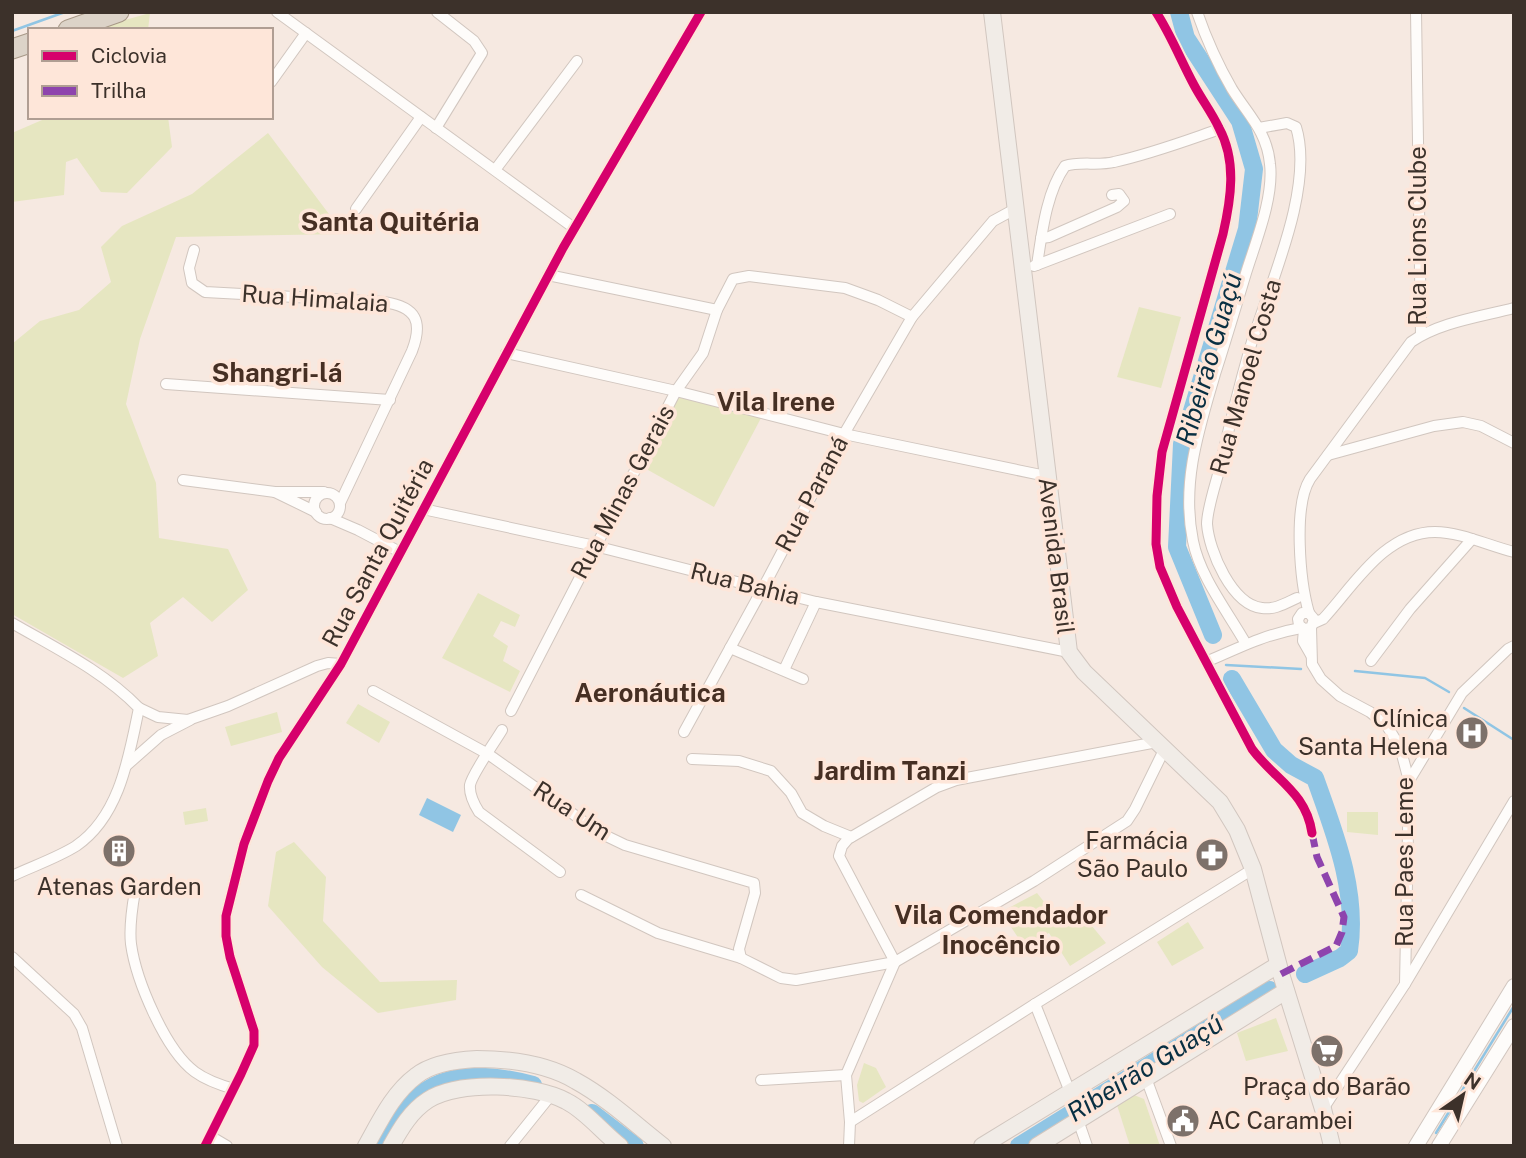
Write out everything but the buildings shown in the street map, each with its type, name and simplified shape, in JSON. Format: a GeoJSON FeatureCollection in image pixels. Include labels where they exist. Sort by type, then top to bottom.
{"type":"FeatureCollection","features":[{"type":"Feature","properties":{"kind":"highway"},"geometry":{"type":"LineString","coordinates":[[74,28],[119,12]]}},
{"type":"Feature","properties":{"kind":"main road","name":"Avenida Brasil"},"geometry":{"type":"LineString","coordinates":[[992,12],[1015,209],[1031,267],[1046,476],[1069,652],[1084,672],[1220,802],[1237,830],[1253,869],[1278,965],[1332,1146]]}},
{"type":"Feature","properties":{"kind":"main road"},"geometry":{"type":"LineString","coordinates":[[990,1144],[1278,965]]}},
{"type":"Feature","properties":{"kind":"main road"},"geometry":{"type":"LineString","coordinates":[[1037,1146],[1286,991]]}},
{"type":"Feature","properties":{"kind":"main road"},"geometry":{"type":"LineString","coordinates":[[366,1146],[387,1109],[408,1082],[418,1074],[426,1069],[459,1060],[499,1059],[534,1065],[576,1080],[663,1146]]}},
{"type":"Feature","properties":{"kind":"main road"},"geometry":{"type":"LineString","coordinates":[[391,1146],[413,1112],[430,1099],[452,1091],[508,1087],[551,1095],[574,1105],[605,1140],[620,1146]]}},
{"type":"Feature","properties":{"kind":"street"},"geometry":{"type":"LineString","coordinates":[[277,12],[574,228]]}},
{"type":"Feature","properties":{"kind":"street"},"geometry":{"type":"LineString","coordinates":[[436,128],[482,53],[474,41],[437,12]]}},
{"type":"Feature","properties":{"kind":"street","name":"Rua Santa Quitéria"},"geometry":{"type":"LineString","coordinates":[[207,1141],[252,1052],[254,1031],[230,957],[226,916],[244,844],[268,782],[279,758],[341,664],[548,275],[701,12]]}},
{"type":"Feature","properties":{"kind":"street"},"geometry":{"type":"LineString","coordinates":[[1156,12],[1220,129],[1229,150],[1231,179],[1229,209],[1162,452],[1155,522],[1160,567],[1177,607],[1252,749],[1263,764],[1295,794],[1309,815],[1312,833]]}},
{"type":"Feature","properties":{"kind":"street"},"geometry":{"type":"LineString","coordinates":[[1197,12],[1233,91],[1259,128],[1270,161],[1271,178],[1260,229],[1198,432],[1189,476],[1193,542],[1215,596],[1232,619],[1242,647]]}},
{"type":"Feature","properties":{"kind":"street","name":"Rua Lions Clube"},"geometry":{"type":"LineString","coordinates":[[1306,621],[1300,594],[1300,521],[1305,487],[1405,349],[1421,335],[1416,12]]}},
{"type":"Feature","properties":{"kind":"street"},"geometry":{"type":"LineString","coordinates":[[273,79],[306,33]]}},
{"type":"Feature","properties":{"kind":"street"},"geometry":{"type":"LineString","coordinates":[[495,170],[577,61]]}},
{"type":"Feature","properties":{"kind":"street"},"geometry":{"type":"LineString","coordinates":[[356,209],[421,117]]}},
{"type":"Feature","properties":{"kind":"street","name":"Rua Manoel Costa"},"geometry":{"type":"LineString","coordinates":[[1259,128],[1287,124],[1296,127],[1300,138],[1301,170],[1287,241],[1251,347],[1207,524],[1219,567],[1236,594],[1259,608],[1274,608],[1300,594]]}},
{"type":"Feature","properties":{"kind":"street"},"geometry":{"type":"LineString","coordinates":[[1031,267],[1056,184],[1065,166],[1099,165],[1131,159],[1220,129]]}},
{"type":"Feature","properties":{"kind":"street"},"geometry":{"type":"LineString","coordinates":[[1041,238],[1117,207],[1124,201],[1119,194],[1112,195]]}},
{"type":"Feature","properties":{"kind":"street","name":"Rua Paraná"},"geometry":{"type":"LineString","coordinates":[[684,732],[844,434],[912,317],[993,221],[1015,209]]}},
{"type":"Feature","properties":{"kind":"street"},"geometry":{"type":"LineString","coordinates":[[1031,267],[1170,214]]}},
{"type":"Feature","properties":{"kind":"street","name":"Rua Himalaia"},"geometry":{"type":"LineString","coordinates":[[194,250],[189,268],[192,283],[205,292],[396,303],[408,309],[416,318],[419,332],[390,400],[348,482],[340,506]]}},
{"type":"Feature","properties":{"kind":"street"},"geometry":{"type":"LineString","coordinates":[[548,275],[718,310]]}},
{"type":"Feature","properties":{"kind":"street","name":"Rua Minas Gerais"},"geometry":{"type":"LineString","coordinates":[[511,711],[676,391],[703,353],[729,284],[737,277],[749,276],[845,288],[912,317]]}},
{"type":"Feature","properties":{"kind":"street"},"geometry":{"type":"LineString","coordinates":[[1421,335],[1514,308]]}},
{"type":"Feature","properties":{"kind":"street"},"geometry":{"type":"LineString","coordinates":[[506,353],[676,391],[844,434],[1046,476]]}},
{"type":"Feature","properties":{"kind":"street"},"geometry":{"type":"LineString","coordinates":[[166,384],[390,400]]}},
{"type":"Feature","properties":{"kind":"street"},"geometry":{"type":"LineString","coordinates":[[1328,455],[1434,426],[1463,422],[1481,426],[1514,443]]}},
{"type":"Feature","properties":{"kind":"street"},"geometry":{"type":"LineString","coordinates":[[183,480],[275,492],[328,493],[358,530]]}},
{"type":"Feature","properties":{"kind":"street","name":"Rua Himalaia"},"geometry":{"type":"LineString","coordinates":[[328,493],[348,482]]}},
{"type":"Feature","properties":{"kind":"street"},"geometry":{"type":"LineString","coordinates":[[275,492],[323,518],[330,518],[358,530],[400,552]]}},
{"type":"Feature","properties":{"kind":"street"},"geometry":{"type":"LineString","coordinates":[[316,512],[315,502],[328,493]]}},
{"type":"Feature","properties":{"kind":"street"},"geometry":{"type":"LineString","coordinates":[[330,518],[340,506]]}},
{"type":"Feature","properties":{"kind":"street","name":"Rua Bahia"},"geometry":{"type":"LineString","coordinates":[[423,509],[595,546],[816,602],[1069,652]]}},
{"type":"Feature","properties":{"kind":"street"},"geometry":{"type":"LineString","coordinates":[[1206,662],[1306,621],[1332,607],[1381,553],[1405,539],[1437,532],[1514,552]]}},
{"type":"Feature","properties":{"kind":"street"},"geometry":{"type":"LineString","coordinates":[[1371,661],[1410,608],[1472,539]]}},
{"type":"Feature","properties":{"kind":"street"},"geometry":{"type":"LineString","coordinates":[[784,670],[816,602]]}},
{"type":"Feature","properties":{"kind":"street","name":"Rua Paes Leme"},"geometry":{"type":"LineString","coordinates":[[1306,621],[1303,641],[1321,679],[1340,696],[1370,712],[1387,726],[1400,747],[1409,781],[1405,984]]}},
{"type":"Feature","properties":{"kind":"street"},"geometry":{"type":"LineString","coordinates":[[12,623],[99,673],[139,708],[158,717],[192,719]]}},
{"type":"Feature","properties":{"kind":"street"},"geometry":{"type":"LineString","coordinates":[[1409,781],[1462,693],[1514,646]]}},
{"type":"Feature","properties":{"kind":"street"},"geometry":{"type":"LineString","coordinates":[[730,648],[803,679]]}},
{"type":"Feature","properties":{"kind":"street"},"geometry":{"type":"LineString","coordinates":[[127,765],[161,735],[192,719],[317,666],[341,664]]}},
{"type":"Feature","properties":{"kind":"street","name":"Rua Um"},"geometry":{"type":"LineString","coordinates":[[373,691],[488,754],[600,833],[625,845],[754,883],[755,893],[739,949],[741,958]]}},
{"type":"Feature","properties":{"kind":"street"},"geometry":{"type":"LineString","coordinates":[[12,876],[76,846],[102,822],[127,765],[139,708]]}},
{"type":"Feature","properties":{"kind":"street"},"geometry":{"type":"LineString","coordinates":[[502,730],[471,781],[470,794],[473,803],[480,812],[560,873]]}},
{"type":"Feature","properties":{"kind":"street"},"geometry":{"type":"LineString","coordinates":[[895,962],[840,859],[842,846],[851,837],[937,787],[956,780],[1161,745]]}},
{"type":"Feature","properties":{"kind":"street"},"geometry":{"type":"LineString","coordinates":[[581,895],[659,933],[741,958],[780,978],[796,980],[895,962],[1034,881],[1127,821],[1135,809],[1161,745]]}},
{"type":"Feature","properties":{"kind":"street"},"geometry":{"type":"LineString","coordinates":[[692,759],[739,761],[771,771],[791,793],[802,813],[851,837]]}},
{"type":"Feature","properties":{"kind":"street"},"geometry":{"type":"LineString","coordinates":[[1323,1109],[1405,984],[1514,801]]}},
{"type":"Feature","properties":{"kind":"street"},"geometry":{"type":"LineString","coordinates":[[850,1122],[1253,869]]}},
{"type":"Feature","properties":{"kind":"street"},"geometry":{"type":"LineString","coordinates":[[135,891],[131,943],[137,968],[157,1022],[171,1045],[193,1070],[234,1089]]}},
{"type":"Feature","properties":{"kind":"street"},"geometry":{"type":"LineString","coordinates":[[12,957],[74,1014],[82,1028],[117,1146]]}},
{"type":"Feature","properties":{"kind":"street"},"geometry":{"type":"LineString","coordinates":[[849,1146],[846,1075],[895,962]]}},
{"type":"Feature","properties":{"kind":"street"},"geometry":{"type":"LineString","coordinates":[[1416,1146],[1514,986]]}},
{"type":"Feature","properties":{"kind":"street"},"geometry":{"type":"LineString","coordinates":[[1035,1004],[1070,1092]]}},
{"type":"Feature","properties":{"kind":"street"},"geometry":{"type":"LineString","coordinates":[[1439,1146],[1514,1026]]}},
{"type":"Feature","properties":{"kind":"street"},"geometry":{"type":"LineString","coordinates":[[761,1080],[846,1075]]}},
{"type":"Feature","properties":{"kind":"street"},"geometry":{"type":"LineString","coordinates":[[1146,1078],[1171,1146]]}},
{"type":"Feature","properties":{"kind":"street"},"geometry":{"type":"LineString","coordinates":[[510,1146],[551,1095]]}},
{"type":"Feature","properties":{"kind":"street"},"geometry":{"type":"LineString","coordinates":[[1078,1120],[1087,1146]]}},
{"type":"Feature","properties":{"kind":"street"},"geometry":{"type":"LineString","coordinates":[[207,1141],[227,1146]]}},
{"type":"Feature","properties":{"kind":"green space"},"geometry":{"type":"Polygon","coordinates":[[[150,13],[148,28],[96,28],[150,13]]]}},
{"type":"Feature","properties":{"kind":"green space"},"geometry":{"type":"Polygon","coordinates":[[[44,119],[168,119],[172,147],[127,193],[101,192],[77,158],[66,162],[64,195],[12,202],[12,133],[44,119]]]}},
{"type":"Feature","properties":{"kind":"green space"},"geometry":{"type":"Polygon","coordinates":[[[268,133],[344,234],[176,237],[140,339],[126,404],[156,483],[159,538],[228,549],[248,590],[212,622],[183,597],[150,623],[158,656],[123,678],[12,614],[12,344],[40,321],[79,310],[111,282],[101,247],[122,226],[192,194],[268,133]]]}},
{"type":"Feature","properties":{"kind":"green space"},"geometry":{"type":"Polygon","coordinates":[[[1139,307],[1181,317],[1161,388],[1117,377],[1139,307]]]}},
{"type":"Feature","properties":{"kind":"green space"},"geometry":{"type":"Polygon","coordinates":[[[678,397],[761,418],[714,507],[641,466],[678,397]]]}},
{"type":"Feature","properties":{"kind":"green space"},"geometry":{"type":"Polygon","coordinates":[[[478,593],[520,615],[515,627],[501,621],[493,636],[508,646],[503,661],[520,671],[510,692],[442,658],[478,593]]]}},
{"type":"Feature","properties":{"kind":"green space"},"geometry":{"type":"Polygon","coordinates":[[[358,704],[390,722],[379,743],[346,723],[358,704]]]}},
{"type":"Feature","properties":{"kind":"green space"},"geometry":{"type":"Polygon","coordinates":[[[277,712],[282,732],[231,746],[225,727],[277,712]]]}},
{"type":"Feature","properties":{"kind":"green space"},"geometry":{"type":"Polygon","coordinates":[[[206,808],[208,821],[185,825],[183,812],[206,808]]]}},
{"type":"Feature","properties":{"kind":"green space"},"geometry":{"type":"Polygon","coordinates":[[[1347,812],[1378,812],[1378,835],[1347,832],[1347,812]]]}},
{"type":"Feature","properties":{"kind":"green space"},"geometry":{"type":"Polygon","coordinates":[[[294,842],[326,877],[323,921],[380,982],[457,980],[456,1000],[378,1013],[322,967],[268,906],[276,852],[294,842]]]}},
{"type":"Feature","properties":{"kind":"green space"},"geometry":{"type":"Polygon","coordinates":[[[1037,893],[1057,918],[1077,908],[1106,943],[1070,966],[1049,933],[1023,945],[1001,912],[1037,893]]]}},
{"type":"Feature","properties":{"kind":"green space"},"geometry":{"type":"Polygon","coordinates":[[[1188,922],[1204,948],[1172,966],[1157,942],[1188,922]]]}},
{"type":"Feature","properties":{"kind":"green space"},"geometry":{"type":"Polygon","coordinates":[[[1276,1018],[1288,1051],[1246,1061],[1237,1033],[1276,1018]]]}},
{"type":"Feature","properties":{"kind":"green space"},"geometry":{"type":"Polygon","coordinates":[[[864,1063],[876,1068],[886,1087],[863,1103],[859,1101],[857,1085],[864,1063]]]}},
{"type":"Feature","properties":{"kind":"green space"},"geometry":{"type":"Polygon","coordinates":[[[1134,1095],[1144,1099],[1160,1146],[1130,1146],[1117,1105],[1134,1095]]]}},
{"type":"Feature","properties":{"kind":"water"},"geometry":{"type":"Polygon","coordinates":[[[427,798],[461,815],[453,832],[419,815],[427,798]]]}},
{"type":"Feature","properties":{"kind":"waterway"},"geometry":{"type":"LineString","coordinates":[[12,31],[65,12]]}},
{"type":"Feature","properties":{"kind":"waterway","name":"Ribeirão Guaçú"},"geometry":{"type":"LineString","coordinates":[[1179,12],[1186,38],[1240,121],[1254,169],[1247,229],[1182,444],[1177,547],[1213,635]]}},
{"type":"Feature","properties":{"kind":"waterway"},"geometry":{"type":"LineString","coordinates":[[1226,665],[1301,669]]}},
{"type":"Feature","properties":{"kind":"waterway"},"geometry":{"type":"LineString","coordinates":[[1355,671],[1425,678],[1449,692]]}},
{"type":"Feature","properties":{"kind":"waterway","name":"Ribeirão Guaçú"},"geometry":{"type":"LineString","coordinates":[[1232,679],[1274,750],[1291,765],[1315,778],[1343,863],[1350,907],[1349,951],[1305,974]]}},
{"type":"Feature","properties":{"kind":"waterway"},"geometry":{"type":"LineString","coordinates":[[1464,708],[1514,740]]}},
{"type":"Feature","properties":{"kind":"waterway","name":"Ribeirão Guaçú"},"geometry":{"type":"LineString","coordinates":[[1019,1146],[1270,990]]}},
{"type":"Feature","properties":{"kind":"waterway"},"geometry":{"type":"LineString","coordinates":[[1436,1133],[1514,1006]]}},
{"type":"Feature","properties":{"kind":"waterway"},"geometry":{"type":"LineString","coordinates":[[378,1146],[408,1105],[424,1092],[442,1083],[461,1078],[483,1077],[533,1085]]}},
{"type":"Feature","properties":{"kind":"waterway"},"geometry":{"type":"LineString","coordinates":[[592,1113],[635,1146]]}},
{"type":"Feature","properties":{"kind":"marked path"},"geometry":{"type":"LineString","coordinates":[[1281,974],[1336,946],[1342,932],[1344,917],[1317,857],[1312,833]]}},
{"type":"Feature","properties":{"kind":"cycle path"},"geometry":{"type":"LineString","coordinates":[[205,1146],[254,1045],[254,1031],[230,957],[226,916],[244,844],[268,781],[279,758],[341,664],[563,248],[701,12]]}},
{"type":"Feature","properties":{"kind":"cycle path"},"geometry":{"type":"LineString","coordinates":[[1156,12],[1225,141],[1231,180],[1223,234],[1162,452],[1157,496],[1156,544],[1160,567],[1177,607],[1252,749],[1296,797],[1309,819],[1312,833]]}},
{"type":"Feature","properties":{"kind":"place","name":"Clínica Santa Helena"},"geometry":{"type":"Point","coordinates":[1472,733]}},
{"type":"Feature","properties":{"kind":"place","name":"Atenas Garden"},"geometry":{"type":"Point","coordinates":[119,851]}},
{"type":"Feature","properties":{"kind":"place","name":"Farmácia São Paulo"},"geometry":{"type":"Point","coordinates":[1212,855]}},
{"type":"Feature","properties":{"kind":"place","name":"Praça do Barão"},"geometry":{"type":"Point","coordinates":[1327,1051]}},
{"type":"Feature","properties":{"kind":"place","name":"AC Carambei"},"geometry":{"type":"Point","coordinates":[1183,1121]}},
{"type":"Feature","properties":{"kind":"district","name":"Santa Quitéria"},"geometry":{"type":"Point","coordinates":[390,222]}},
{"type":"Feature","properties":{"kind":"district","name":"Shangri-lá"},"geometry":{"type":"Point","coordinates":[277,373]}},
{"type":"Feature","properties":{"kind":"district","name":"Vila Irene"},"geometry":{"type":"Point","coordinates":[776,402]}},
{"type":"Feature","properties":{"kind":"district","name":"Aeronáutica"},"geometry":{"type":"Point","coordinates":[650,693]}},
{"type":"Feature","properties":{"kind":"district","name":"Jardim Tanzi"},"geometry":{"type":"Point","coordinates":[890,771]}},
{"type":"Feature","properties":{"kind":"district","name":"Vila Comendador Inocêncio"},"geometry":{"type":"Point","coordinates":[1001,930]}}]}
